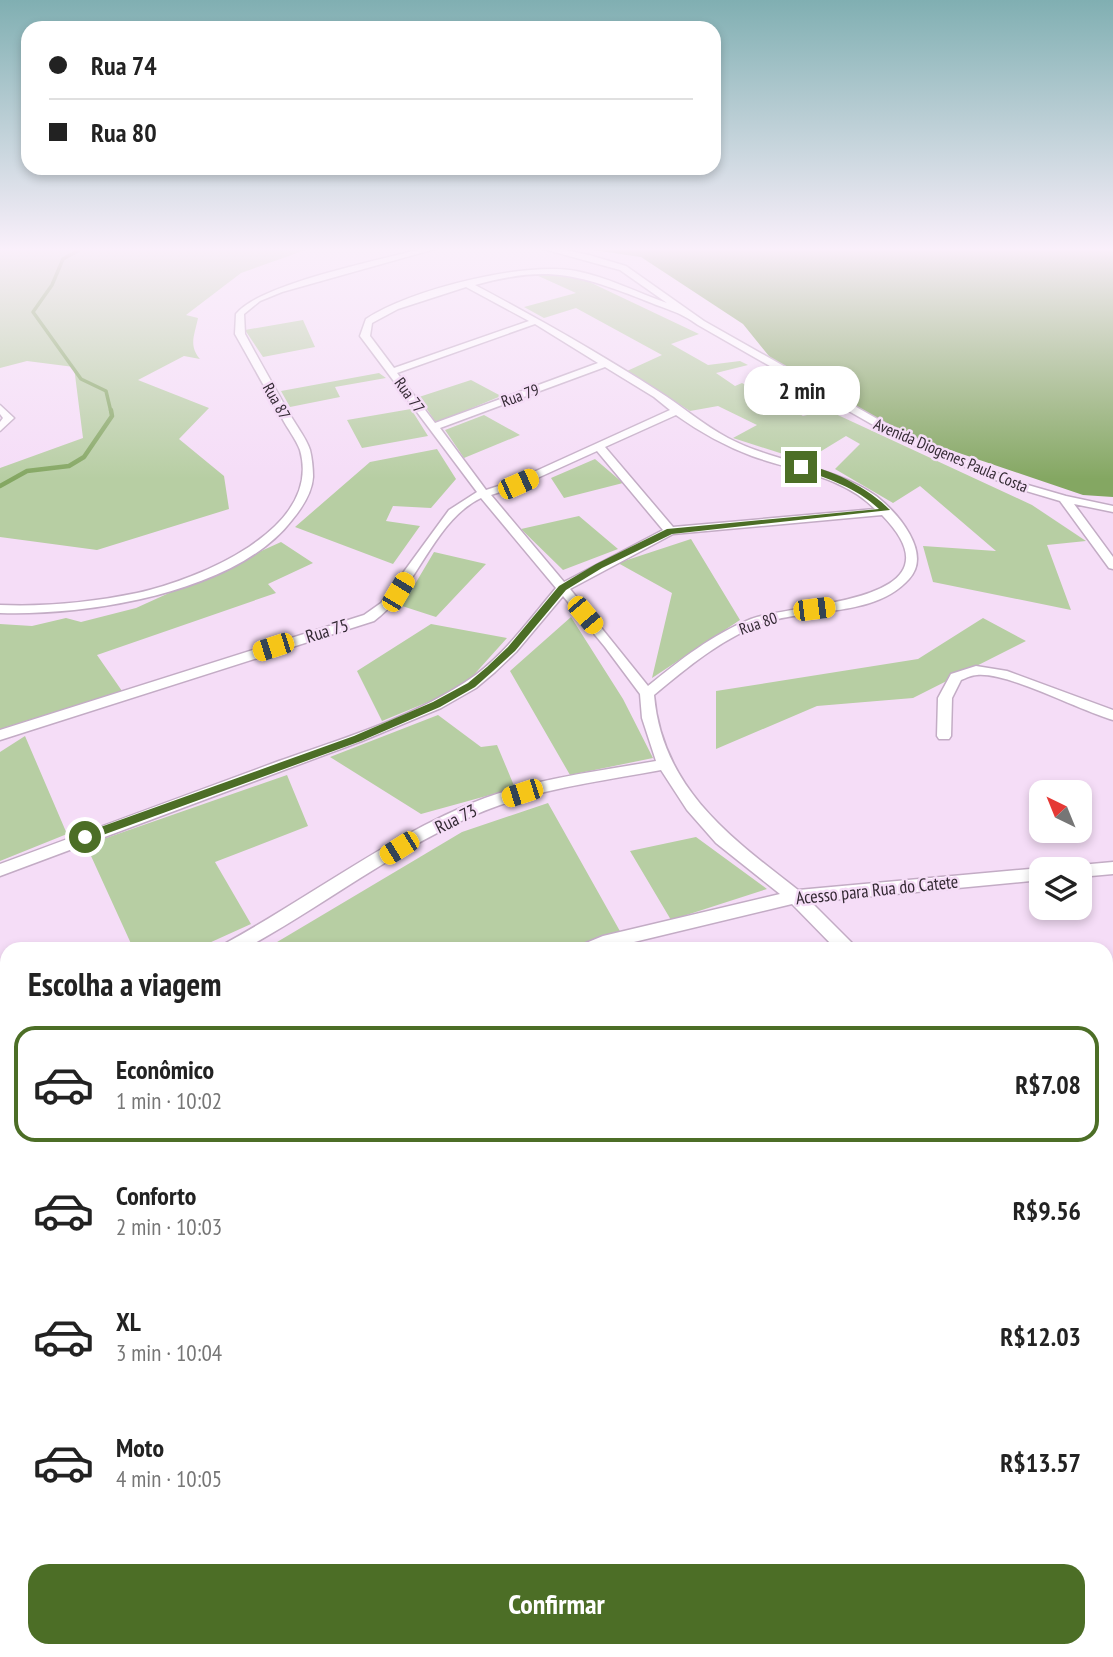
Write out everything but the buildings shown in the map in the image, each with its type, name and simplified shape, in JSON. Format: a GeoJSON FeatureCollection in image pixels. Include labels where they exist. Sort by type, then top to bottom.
{"type":"FeatureCollection","features":[{"type":"Feature","properties":{"kind":"street","name":"Rua 87"},"geometry":{"type":"LineString","coordinates":[[0,609],[28,611],[142,596],[217,571],[261,544],[291,515],[307,484],[309,467],[304,450],[240,334],[240,324]]}},
{"type":"Feature","properties":{"kind":"street","name":"Rua 77"},"geometry":{"type":"LineString","coordinates":[[368,324],[365,336],[485,496],[563,588]]}},
{"type":"Feature","properties":{"kind":"street"},"geometry":{"type":"LineString","coordinates":[[393,371],[526,324]]}},
{"type":"Feature","properties":{"kind":"street","name":"Rua 80"},"geometry":{"type":"LineString","coordinates":[[542,324],[658,395],[702,428],[748,452],[848,482],[867,493],[886,510],[902,532],[914,556],[912,569],[882,595],[855,604],[776,615],[739,628],[712,642],[647,694]]}},
{"type":"Feature","properties":{"kind":"street","name":"Avenida Diogenes Paula Costa"},"geometry":{"type":"LineString","coordinates":[[704,324],[878,425],[1017,485],[1064,499],[1113,509]]}},
{"type":"Feature","properties":{"kind":"street","name":"Rua 79"},"geometry":{"type":"LineString","coordinates":[[434,427],[606,363]]}},
{"type":"Feature","properties":{"kind":"street"},"geometry":{"type":"LineString","coordinates":[[0,408],[9,418],[0,428]]}},
{"type":"Feature","properties":{"kind":"street"},"geometry":{"type":"LineString","coordinates":[[485,496],[676,411]]}},
{"type":"Feature","properties":{"kind":"street"},"geometry":{"type":"LineString","coordinates":[[600,447],[670,531]]}},
{"type":"Feature","properties":{"kind":"street","name":"Rua 75"},"geometry":{"type":"LineString","coordinates":[[0,735],[369,618],[386,606],[453,512],[474,497],[485,496]]}},
{"type":"Feature","properties":{"kind":"street"},"geometry":{"type":"LineString","coordinates":[[1064,499],[1113,565]]}},
{"type":"Feature","properties":{"kind":"street"},"geometry":{"type":"LineString","coordinates":[[0,870],[357,738],[436,705],[471,685],[490,669],[511,649],[563,588],[599,566],[670,531],[886,510]]}},
{"type":"Feature","properties":{"kind":"street"},"geometry":{"type":"LineString","coordinates":[[563,588],[647,694],[649,718],[665,764],[692,806],[722,839],[794,897],[839,942]]}},
{"type":"Feature","properties":{"kind":"street"},"geometry":{"type":"LineString","coordinates":[[944,736],[941,710],[945,690],[957,677],[972,669],[986,668],[1007,674],[1086,708],[1113,715]]}},
{"type":"Feature","properties":{"kind":"street","name":"Rua 73"},"geometry":{"type":"LineString","coordinates":[[244,942],[271,928],[399,848],[475,808],[522,793],[665,764]]}},
{"type":"Feature","properties":{"kind":"street"},"geometry":{"type":"LineString","coordinates":[[1092,870],[1113,868]]}},
{"type":"Feature","properties":{"kind":"street","name":"Acesso para Rua do Catete"},"geometry":{"type":"LineString","coordinates":[[607,942],[794,897],[1029,875]]}},
{"type":"Feature","properties":{"kind":"shaded area"},"geometry":{"type":"Polygon","coordinates":[[[0,324],[196,324],[193,344],[200,359],[184,356],[138,380],[209,408],[179,439],[224,476],[229,509],[97,550],[0,537],[0,468],[83,438],[74,367],[27,361],[0,368],[0,324]]]}},
{"type":"Feature","properties":{"kind":"shaded area"},"geometry":{"type":"Polygon","coordinates":[[[278,324],[305,324],[315,347],[263,357],[245,330],[278,324]]]}},
{"type":"Feature","properties":{"kind":"shaded area"},"geometry":{"type":"Polygon","coordinates":[[[606,324],[679,324],[699,334],[671,344],[708,365],[740,361],[748,365],[716,373],[735,386],[742,383],[803,416],[827,410],[1032,505],[1086,541],[1047,545],[1071,610],[933,582],[923,546],[996,551],[920,486],[893,503],[835,469],[860,444],[846,436],[805,461],[733,438],[757,425],[718,406],[690,411],[627,371],[662,355],[606,324]]]}},
{"type":"Feature","properties":{"kind":"shaded area"},"geometry":{"type":"Polygon","coordinates":[[[743,324],[1113,324],[1113,497],[1083,495],[909,436],[773,361],[743,324]]]}},
{"type":"Feature","properties":{"kind":"shaded area"},"geometry":{"type":"Polygon","coordinates":[[[379,373],[386,378],[335,387],[340,397],[290,407],[281,391],[379,373]]]}},
{"type":"Feature","properties":{"kind":"shaded area"},"geometry":{"type":"Polygon","coordinates":[[[471,380],[501,396],[436,423],[419,397],[471,380]]]}},
{"type":"Feature","properties":{"kind":"shaded area"},"geometry":{"type":"Polygon","coordinates":[[[411,409],[428,436],[362,448],[347,420],[411,409]]]}},
{"type":"Feature","properties":{"kind":"shaded area"},"geometry":{"type":"Polygon","coordinates":[[[484,415],[520,435],[464,458],[445,430],[484,415]]]}},
{"type":"Feature","properties":{"kind":"shaded area"},"geometry":{"type":"Polygon","coordinates":[[[437,449],[456,479],[431,508],[393,506],[386,521],[420,526],[393,564],[295,527],[370,462],[437,449]]]}},
{"type":"Feature","properties":{"kind":"shaded area"},"geometry":{"type":"Polygon","coordinates":[[[595,459],[623,483],[564,498],[551,478],[595,459]]]}},
{"type":"Feature","properties":{"kind":"shaded area"},"geometry":{"type":"Polygon","coordinates":[[[579,516],[618,549],[563,570],[521,529],[579,516]]]}},
{"type":"Feature","properties":{"kind":"shaded area"},"geometry":{"type":"Polygon","coordinates":[[[691,539],[740,620],[652,678],[672,593],[618,563],[691,539]]]}},
{"type":"Feature","properties":{"kind":"shaded area"},"geometry":{"type":"Polygon","coordinates":[[[281,542],[313,563],[268,584],[276,593],[97,655],[122,691],[0,729],[0,624],[32,626],[66,618],[81,622],[136,608],[281,542]]]}},
{"type":"Feature","properties":{"kind":"shaded area"},"geometry":{"type":"Polygon","coordinates":[[[434,552],[486,564],[436,617],[402,606],[434,552]]]}},
{"type":"Feature","properties":{"kind":"shaded area"},"geometry":{"type":"Polygon","coordinates":[[[571,617],[623,699],[653,758],[570,775],[510,671],[571,617]]]}},
{"type":"Feature","properties":{"kind":"shaded area"},"geometry":{"type":"Polygon","coordinates":[[[983,618],[1026,641],[913,698],[817,706],[716,749],[716,691],[918,659],[983,618]]]}},
{"type":"Feature","properties":{"kind":"shaded area"},"geometry":{"type":"Polygon","coordinates":[[[431,624],[507,638],[462,688],[382,721],[357,671],[431,624]]]}},
{"type":"Feature","properties":{"kind":"shaded area"},"geometry":{"type":"Polygon","coordinates":[[[438,715],[481,747],[497,745],[515,788],[421,814],[330,757],[438,715]]]}},
{"type":"Feature","properties":{"kind":"shaded area"},"geometry":{"type":"Polygon","coordinates":[[[25,736],[67,834],[0,861],[0,752],[25,736]]]}},
{"type":"Feature","properties":{"kind":"shaded area"},"geometry":{"type":"Polygon","coordinates":[[[287,775],[308,826],[215,862],[251,924],[211,942],[130,942],[86,845],[287,775]]]}},
{"type":"Feature","properties":{"kind":"shaded area"},"geometry":{"type":"Polygon","coordinates":[[[548,803],[621,933],[595,942],[277,942],[462,832],[548,803]]]}},
{"type":"Feature","properties":{"kind":"shaded area"},"geometry":{"type":"Polygon","coordinates":[[[696,837],[767,889],[671,920],[630,851],[696,837]]]}},
{"type":"Feature","properties":{"kind":"waterway"},"geometry":{"type":"LineString","coordinates":[[42,324],[81,379],[106,391],[111,412]]}},
{"type":"Feature","properties":{"kind":"waterway"},"geometry":{"type":"LineString","coordinates":[[0,486],[27,471],[69,466],[84,457],[112,416],[111,410]]}},
{"type":"Feature","properties":{"kind":"route"},"geometry":{"type":"LineString","coordinates":[[85,837],[357,738],[436,705],[471,685],[490,669],[511,649],[563,588],[599,566],[670,531],[886,510],[867,493],[848,482],[801,467]]}}]}
